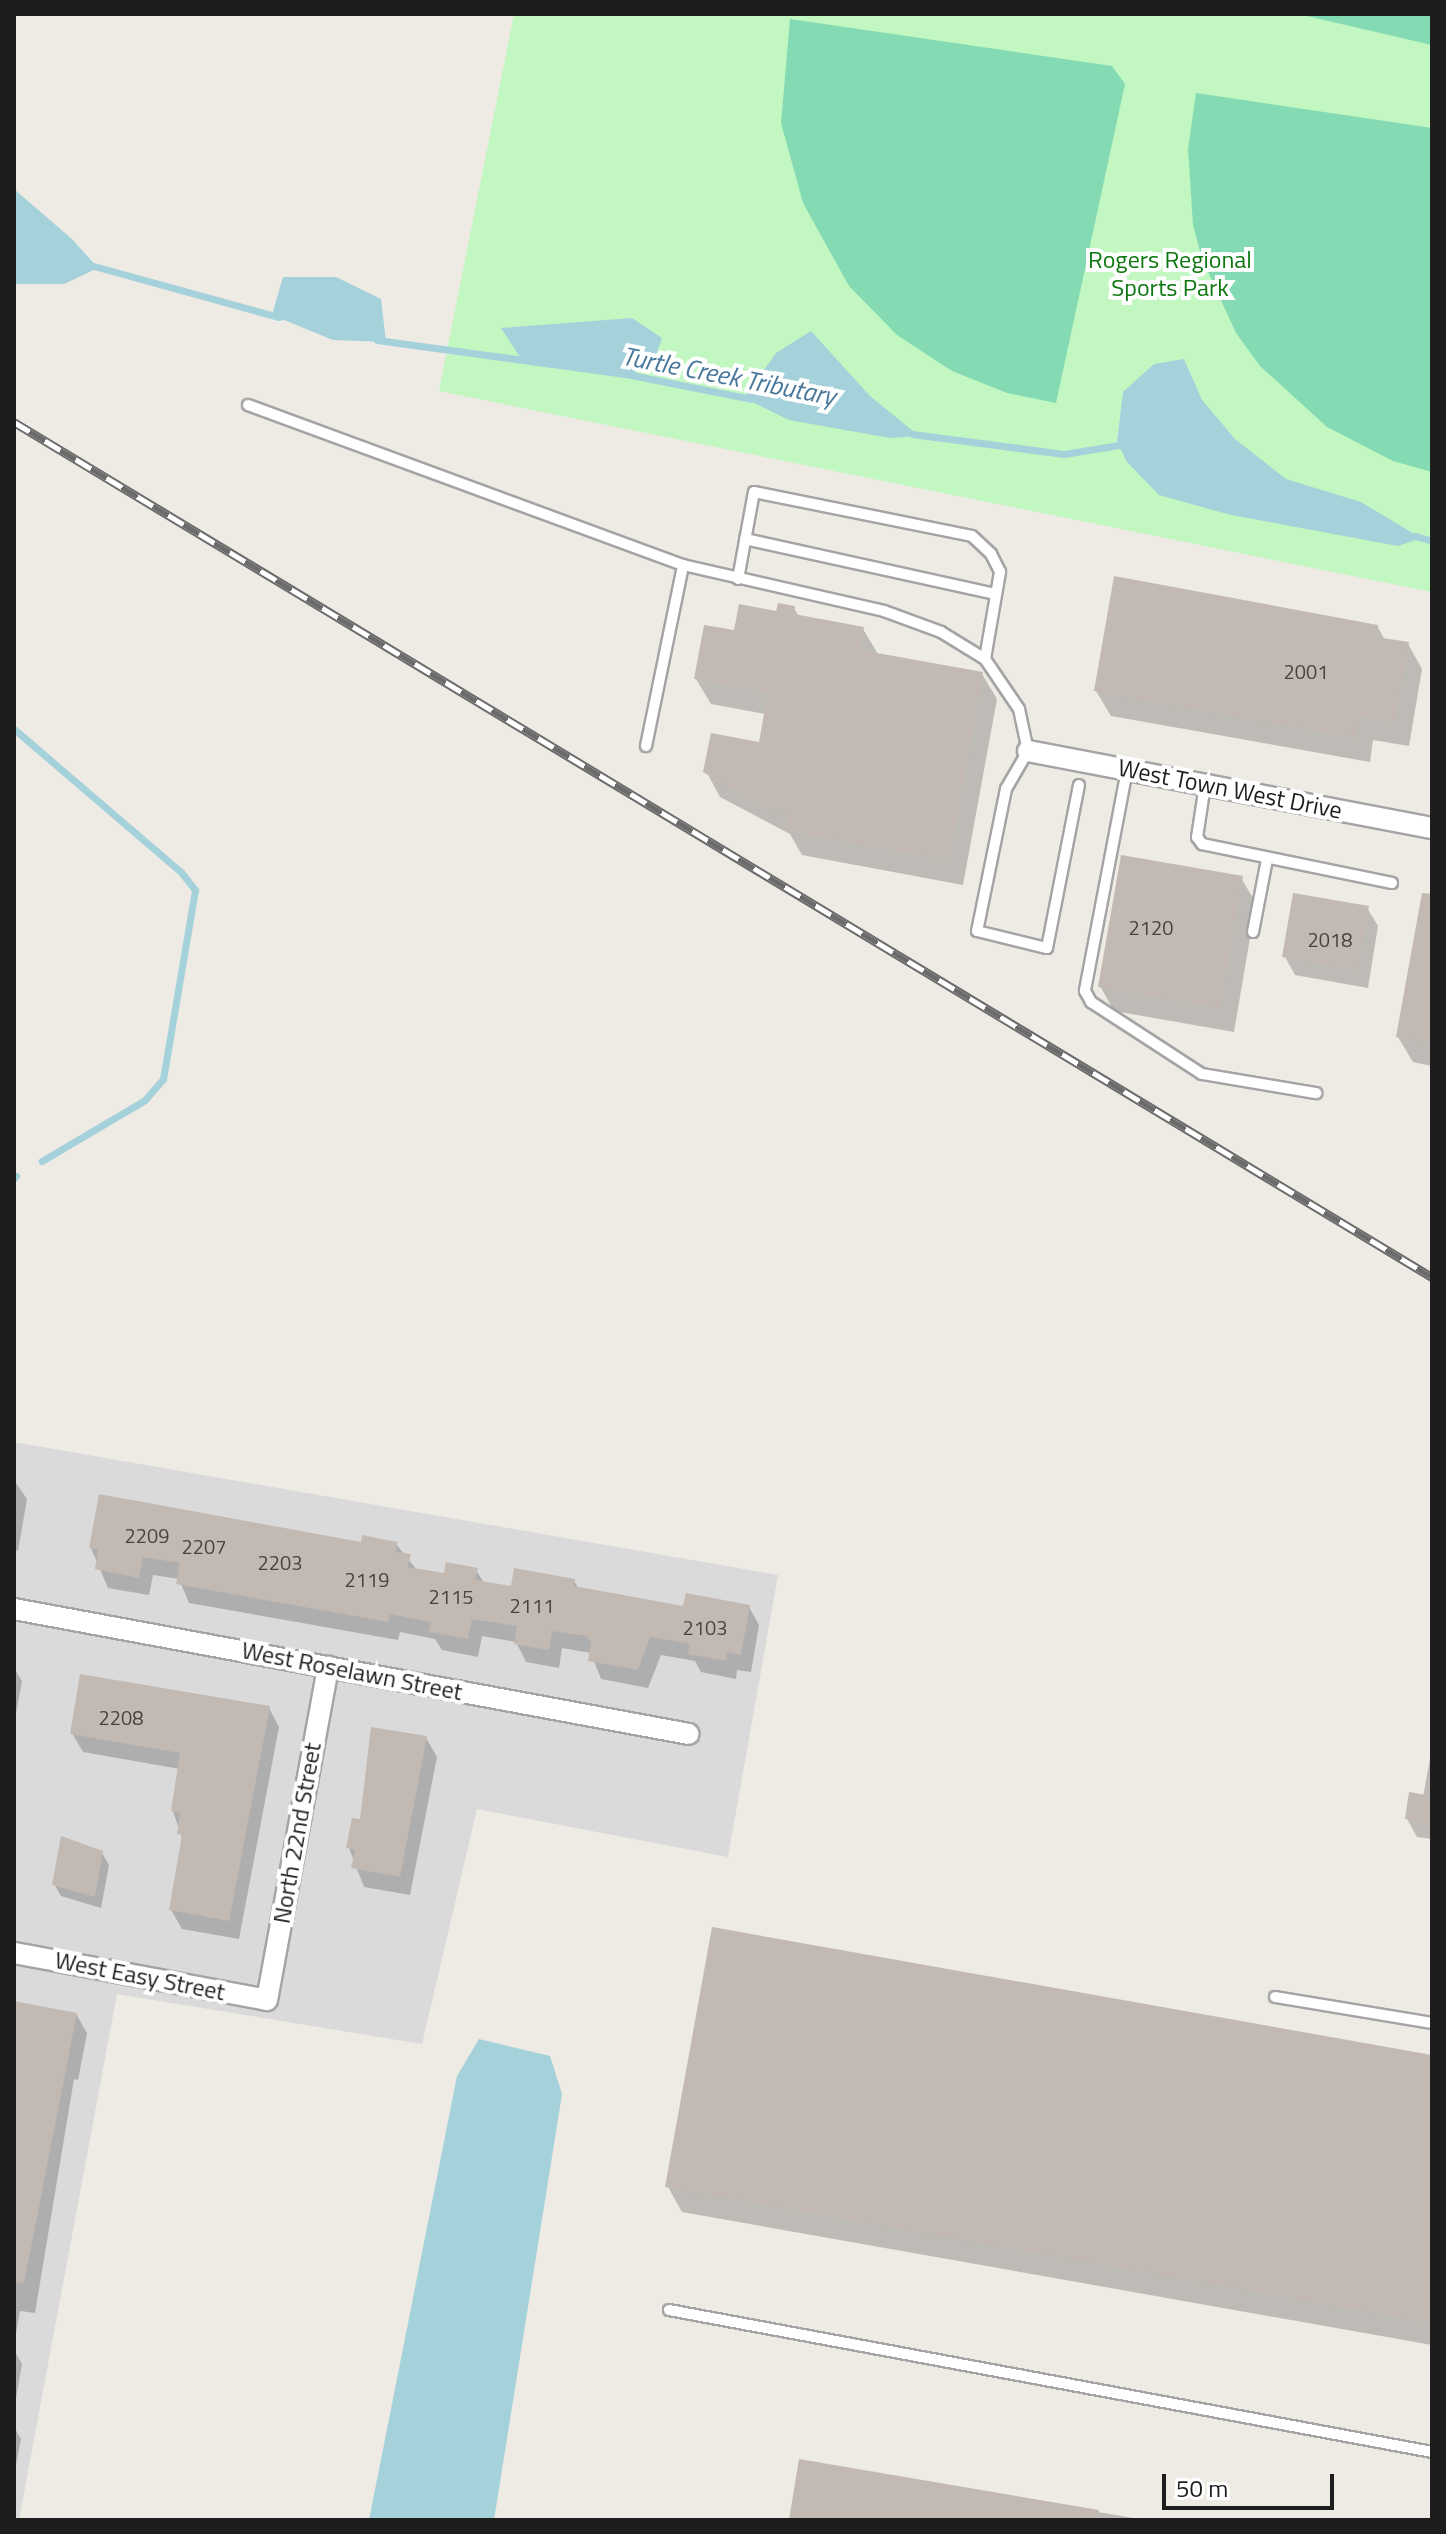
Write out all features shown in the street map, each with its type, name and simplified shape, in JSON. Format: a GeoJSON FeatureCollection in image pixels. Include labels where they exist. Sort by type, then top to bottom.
{"type":"FeatureCollection","features":[{"type":"Feature","properties":{"kind":"street","name":"West Town West Drive"},"geometry":{"type":"LineString","coordinates":[[1028,751],[1432,828]]}},
{"type":"Feature","properties":{"kind":"street","name":"West Roselawn Street"},"geometry":{"type":"LineString","coordinates":[[14,1609],[689,1734]]}},
{"type":"Feature","properties":{"kind":"street","name":"North 22nd Street"},"geometry":{"type":"LineString","coordinates":[[267,2000],[328,1667]]}},
{"type":"Feature","properties":{"kind":"street","name":"West Easy Street"},"geometry":{"type":"LineString","coordinates":[[14,1953],[267,2000]]}},
{"type":"Feature","properties":{"kind":"lane"},"geometry":{"type":"LineString","coordinates":[[248,405],[683,565],[884,611],[941,632],[985,659],[1019,709],[1028,751],[1006,789],[977,931],[1047,948],[1079,785]]}},
{"type":"Feature","properties":{"kind":"lane"},"geometry":{"type":"LineString","coordinates":[[738,579],[754,492],[972,536],[991,554],[1000,572],[985,659]]}},
{"type":"Feature","properties":{"kind":"lane"},"geometry":{"type":"LineString","coordinates":[[745,539],[996,594]]}},
{"type":"Feature","properties":{"kind":"lane"},"geometry":{"type":"LineString","coordinates":[[646,746],[683,565]]}},
{"type":"Feature","properties":{"kind":"lane"},"geometry":{"type":"LineString","coordinates":[[1127,770],[1085,991],[1091,1002],[1202,1074],[1316,1093]]}},
{"type":"Feature","properties":{"kind":"lane"},"geometry":{"type":"LineString","coordinates":[[1205,785],[1197,837],[1202,844],[1392,883]]}},
{"type":"Feature","properties":{"kind":"lane"},"geometry":{"type":"LineString","coordinates":[[1253,932],[1267,859]]}},
{"type":"Feature","properties":{"kind":"lane"},"geometry":{"type":"LineString","coordinates":[[1275,1997],[1432,2023]]}},
{"type":"Feature","properties":{"kind":"lane"},"geometry":{"type":"LineString","coordinates":[[669,2310],[1432,2452]]}},
{"type":"Feature","properties":{"kind":"shaded area"},"geometry":{"type":"Polygon","coordinates":[[[14,1442],[778,1575],[728,1857],[477,1809],[422,2044],[117,1994],[19,2520],[14,2520],[14,1442]]]}},
{"type":"Feature","properties":{"kind":"green space","name":"Rogers Regional Sports Park"},"geometry":{"type":"Polygon","coordinates":[[[514,14],[1432,14],[1432,592],[439,391],[514,14]]]}},
{"type":"Feature","properties":{"kind":"green space"},"geometry":{"type":"Polygon","coordinates":[[[1298,14],[1432,14],[1432,45],[1298,14]]]}},
{"type":"Feature","properties":{"kind":"green space"},"geometry":{"type":"Polygon","coordinates":[[[790,19],[1112,66],[1125,84],[1056,403],[1007,393],[952,371],[897,335],[849,286],[803,203],[781,123],[790,19]]]}},
{"type":"Feature","properties":{"kind":"green space"},"geometry":{"type":"Polygon","coordinates":[[[1196,93],[1432,128],[1432,472],[1393,461],[1327,427],[1260,366],[1236,333],[1202,259],[1193,225],[1188,149],[1196,93]]]}},
{"type":"Feature","properties":{"kind":"water"},"geometry":{"type":"Polygon","coordinates":[[[14,189],[72,239],[98,268],[64,284],[14,284],[14,189]]]}},
{"type":"Feature","properties":{"kind":"water"},"geometry":{"type":"Polygon","coordinates":[[[283,277],[336,277],[381,299],[386,342],[333,340],[272,315],[283,277]]]}},
{"type":"Feature","properties":{"kind":"water"},"geometry":{"type":"Polygon","coordinates":[[[632,318],[662,338],[654,362],[631,375],[520,357],[501,328],[632,318]]]}},
{"type":"Feature","properties":{"kind":"water"},"geometry":{"type":"Polygon","coordinates":[[[811,331],[870,396],[919,436],[890,438],[789,420],[744,398],[776,353],[811,331]]]}},
{"type":"Feature","properties":{"kind":"water"},"geometry":{"type":"Polygon","coordinates":[[[1184,359],[1202,400],[1235,439],[1286,479],[1361,502],[1421,538],[1398,546],[1231,515],[1159,495],[1127,462],[1117,442],[1123,392],[1154,364],[1184,359]]]}},
{"type":"Feature","properties":{"kind":"water"},"geometry":{"type":"Polygon","coordinates":[[[479,2039],[550,2056],[562,2094],[494,2520],[369,2520],[457,2076],[479,2039]]]}},
{"type":"Feature","properties":{"kind":"building"},"geometry":{"type":"Polygon","coordinates":[[[1114,576],[1378,625],[1376,637],[1409,642],[1395,722],[1360,716],[1356,738],[1094,691],[1114,576]]]}},
{"type":"Feature","properties":{"kind":"building"},"geometry":{"type":"Polygon","coordinates":[[[778,603],[795,606],[794,614],[864,627],[860,650],[983,672],[949,860],[786,831],[789,812],[767,808],[703,772],[711,733],[759,742],[768,692],[694,679],[704,625],[734,630],[739,604],[776,611],[778,603]]]}},
{"type":"Feature","properties":{"kind":"building"},"geometry":{"type":"Polygon","coordinates":[[[1121,855],[1243,876],[1220,1008],[1098,987],[1121,855]]]}},
{"type":"Feature","properties":{"kind":"building"},"geometry":{"type":"Polygon","coordinates":[[[1293,893],[1369,906],[1358,970],[1282,957],[1293,893]]]}},
{"type":"Feature","properties":{"kind":"building"},"geometry":{"type":"Polygon","coordinates":[[[1422,893],[1432,894],[1432,1044],[1396,1037],[1422,893]]]}},
{"type":"Feature","properties":{"kind":"building"},"geometry":{"type":"Polygon","coordinates":[[[99,1494],[361,1542],[362,1535],[397,1542],[396,1552],[411,1554],[408,1567],[444,1573],[446,1562],[478,1568],[475,1580],[511,1586],[514,1568],[575,1579],[574,1586],[683,1606],[686,1593],[750,1605],[741,1655],[727,1652],[726,1661],[688,1654],[690,1644],[650,1637],[638,1670],[588,1661],[591,1641],[587,1636],[552,1631],[549,1650],[514,1644],[517,1626],[472,1619],[468,1639],[429,1632],[431,1622],[390,1614],[388,1622],[176,1584],[180,1563],[143,1557],[139,1578],[95,1569],[98,1550],[89,1548],[99,1494]]]}},
{"type":"Feature","properties":{"kind":"building"},"geometry":{"type":"Polygon","coordinates":[[[80,1674],[270,1706],[229,1921],[169,1910],[182,1835],[177,1834],[180,1813],[171,1811],[180,1753],[70,1734],[80,1674]]]}},
{"type":"Feature","properties":{"kind":"building"},"geometry":{"type":"Polygon","coordinates":[[[371,1727],[427,1736],[400,1877],[351,1868],[355,1850],[346,1848],[352,1818],[360,1819],[371,1727]]]}},
{"type":"Feature","properties":{"kind":"building"},"geometry":{"type":"Polygon","coordinates":[[[1409,1792],[1432,1796],[1432,1824],[1405,1819],[1409,1792]]]}},
{"type":"Feature","properties":{"kind":"building"},"geometry":{"type":"Polygon","coordinates":[[[61,1836],[103,1851],[95,1897],[52,1885],[61,1836]]]}},
{"type":"Feature","properties":{"kind":"building"},"geometry":{"type":"Polygon","coordinates":[[[712,1927],[1432,2055],[1432,2323],[665,2187],[712,1927]]]}},
{"type":"Feature","properties":{"kind":"building"},"geometry":{"type":"Polygon","coordinates":[[[14,2001],[77,2013],[24,2283],[14,2282],[14,2001]]]}},
{"type":"Feature","properties":{"kind":"building"},"geometry":{"type":"Polygon","coordinates":[[[799,2459],[1099,2510],[1098,2520],[789,2520],[799,2459]]]}},
{"type":"Feature","properties":{"kind":"waterway","name":"Turtle Creek Tributary"},"geometry":{"type":"LineString","coordinates":[[90,265],[279,317]]}},
{"type":"Feature","properties":{"kind":"waterway","name":"Turtle Creek Tributary"},"geometry":{"type":"LineString","coordinates":[[377,340],[631,375],[751,399]]}},
{"type":"Feature","properties":{"kind":"waterway","name":"Turtle Creek Tributary"},"geometry":{"type":"LineString","coordinates":[[912,434],[1064,454],[1125,444]]}},
{"type":"Feature","properties":{"kind":"waterway","name":"Turtle Creek Tributary"},"geometry":{"type":"LineString","coordinates":[[1415,536],[1432,541]]}},
{"type":"Feature","properties":{"kind":"waterway"},"geometry":{"type":"LineString","coordinates":[[14,729],[181,872],[195,890],[163,1079],[145,1100],[42,1161]]}},
{"type":"Feature","properties":{"kind":"railway"},"geometry":{"type":"LineString","coordinates":[[14,422],[1432,1277]]}}]}
